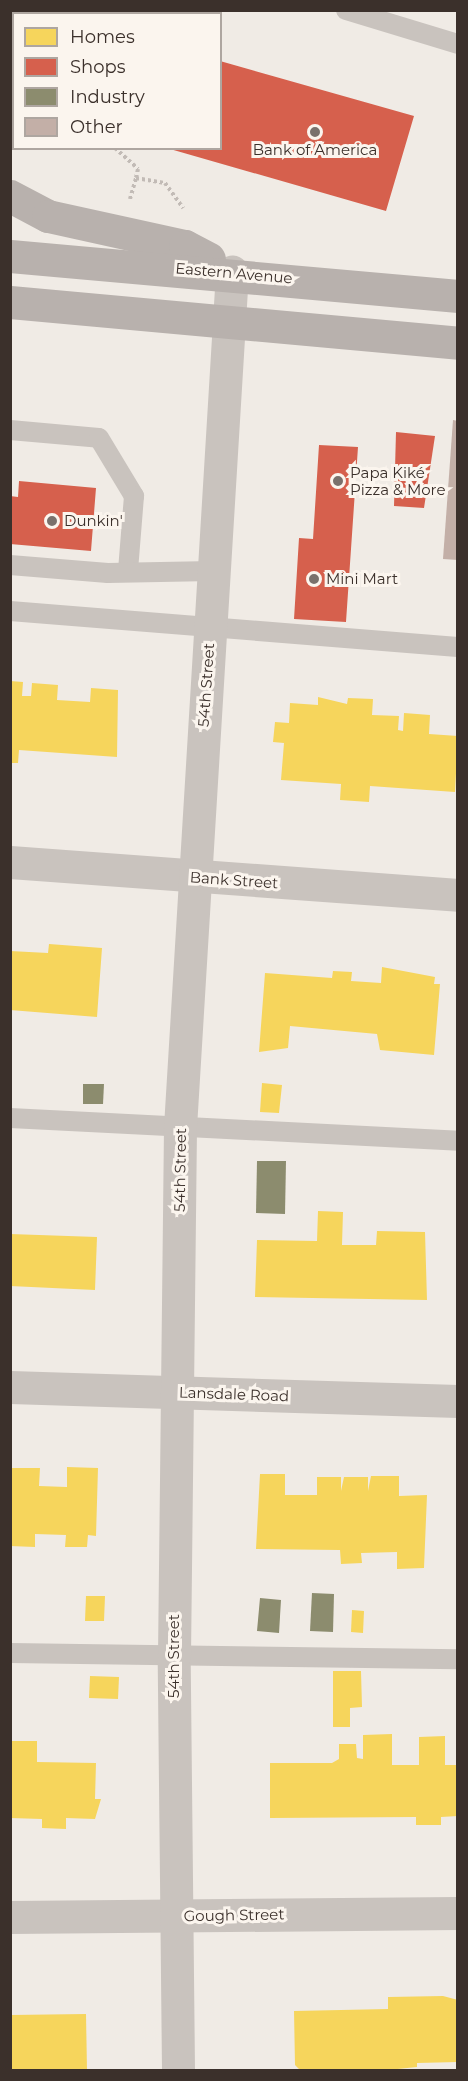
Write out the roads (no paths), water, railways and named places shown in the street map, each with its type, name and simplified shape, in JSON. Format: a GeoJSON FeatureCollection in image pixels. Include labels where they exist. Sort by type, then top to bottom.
{"type":"FeatureCollection","features":[{"type":"Feature","properties":{"kind":"main road"},"geometry":{"type":"LineString","coordinates":[[10,196],[48,216],[185,246],[232,272]]}},
{"type":"Feature","properties":{"kind":"main road","name":"Eastern Avenue"},"geometry":{"type":"LineString","coordinates":[[10,256],[232,272],[458,296]]}},
{"type":"Feature","properties":{"kind":"main road"},"geometry":{"type":"LineString","coordinates":[[10,302],[458,343]]}},
{"type":"Feature","properties":{"kind":"street","name":"54th Street"},"geometry":{"type":"LineString","coordinates":[[178,2070],[174,1656],[180,1127],[232,272]]}},
{"type":"Feature","properties":{"kind":"street","name":"Bank Street"},"geometry":{"type":"LineString","coordinates":[[10,862],[194,878],[458,895]]}},
{"type":"Feature","properties":{"kind":"street","name":"Lansdale Road"},"geometry":{"type":"LineString","coordinates":[[10,1387],[458,1401]]}},
{"type":"Feature","properties":{"kind":"street","name":"Gough Street"},"geometry":{"type":"LineString","coordinates":[[10,1917],[458,1913]]}},
{"type":"Feature","properties":{"kind":"lane"},"geometry":{"type":"LineString","coordinates":[[346,10],[458,44]]}},
{"type":"Feature","properties":{"kind":"lane"},"geometry":{"type":"LineString","coordinates":[[10,430],[99,438],[134,496],[128,571]]}},
{"type":"Feature","properties":{"kind":"lane"},"geometry":{"type":"LineString","coordinates":[[10,565],[108,573],[213,571]]}},
{"type":"Feature","properties":{"kind":"lane"},"geometry":{"type":"LineString","coordinates":[[10,611],[458,647]]}},
{"type":"Feature","properties":{"kind":"lane"},"geometry":{"type":"LineString","coordinates":[[10,1118],[458,1141]]}},
{"type":"Feature","properties":{"kind":"lane"},"geometry":{"type":"LineString","coordinates":[[10,1653],[458,1659]]}},
{"type":"Feature","properties":{"kind":"place","name":"Bank of America"},"geometry":{"type":"Point","coordinates":[315,132]}},
{"type":"Feature","properties":{"kind":"place","name":"Papa Kiké Pizza & More"},"geometry":{"type":"Point","coordinates":[338,481]}},
{"type":"Feature","properties":{"kind":"place","name":"Dunkin'"},"geometry":{"type":"Point","coordinates":[52,521]}},
{"type":"Feature","properties":{"kind":"place","name":"Mini Mart"},"geometry":{"type":"Point","coordinates":[314,579]}}]}
